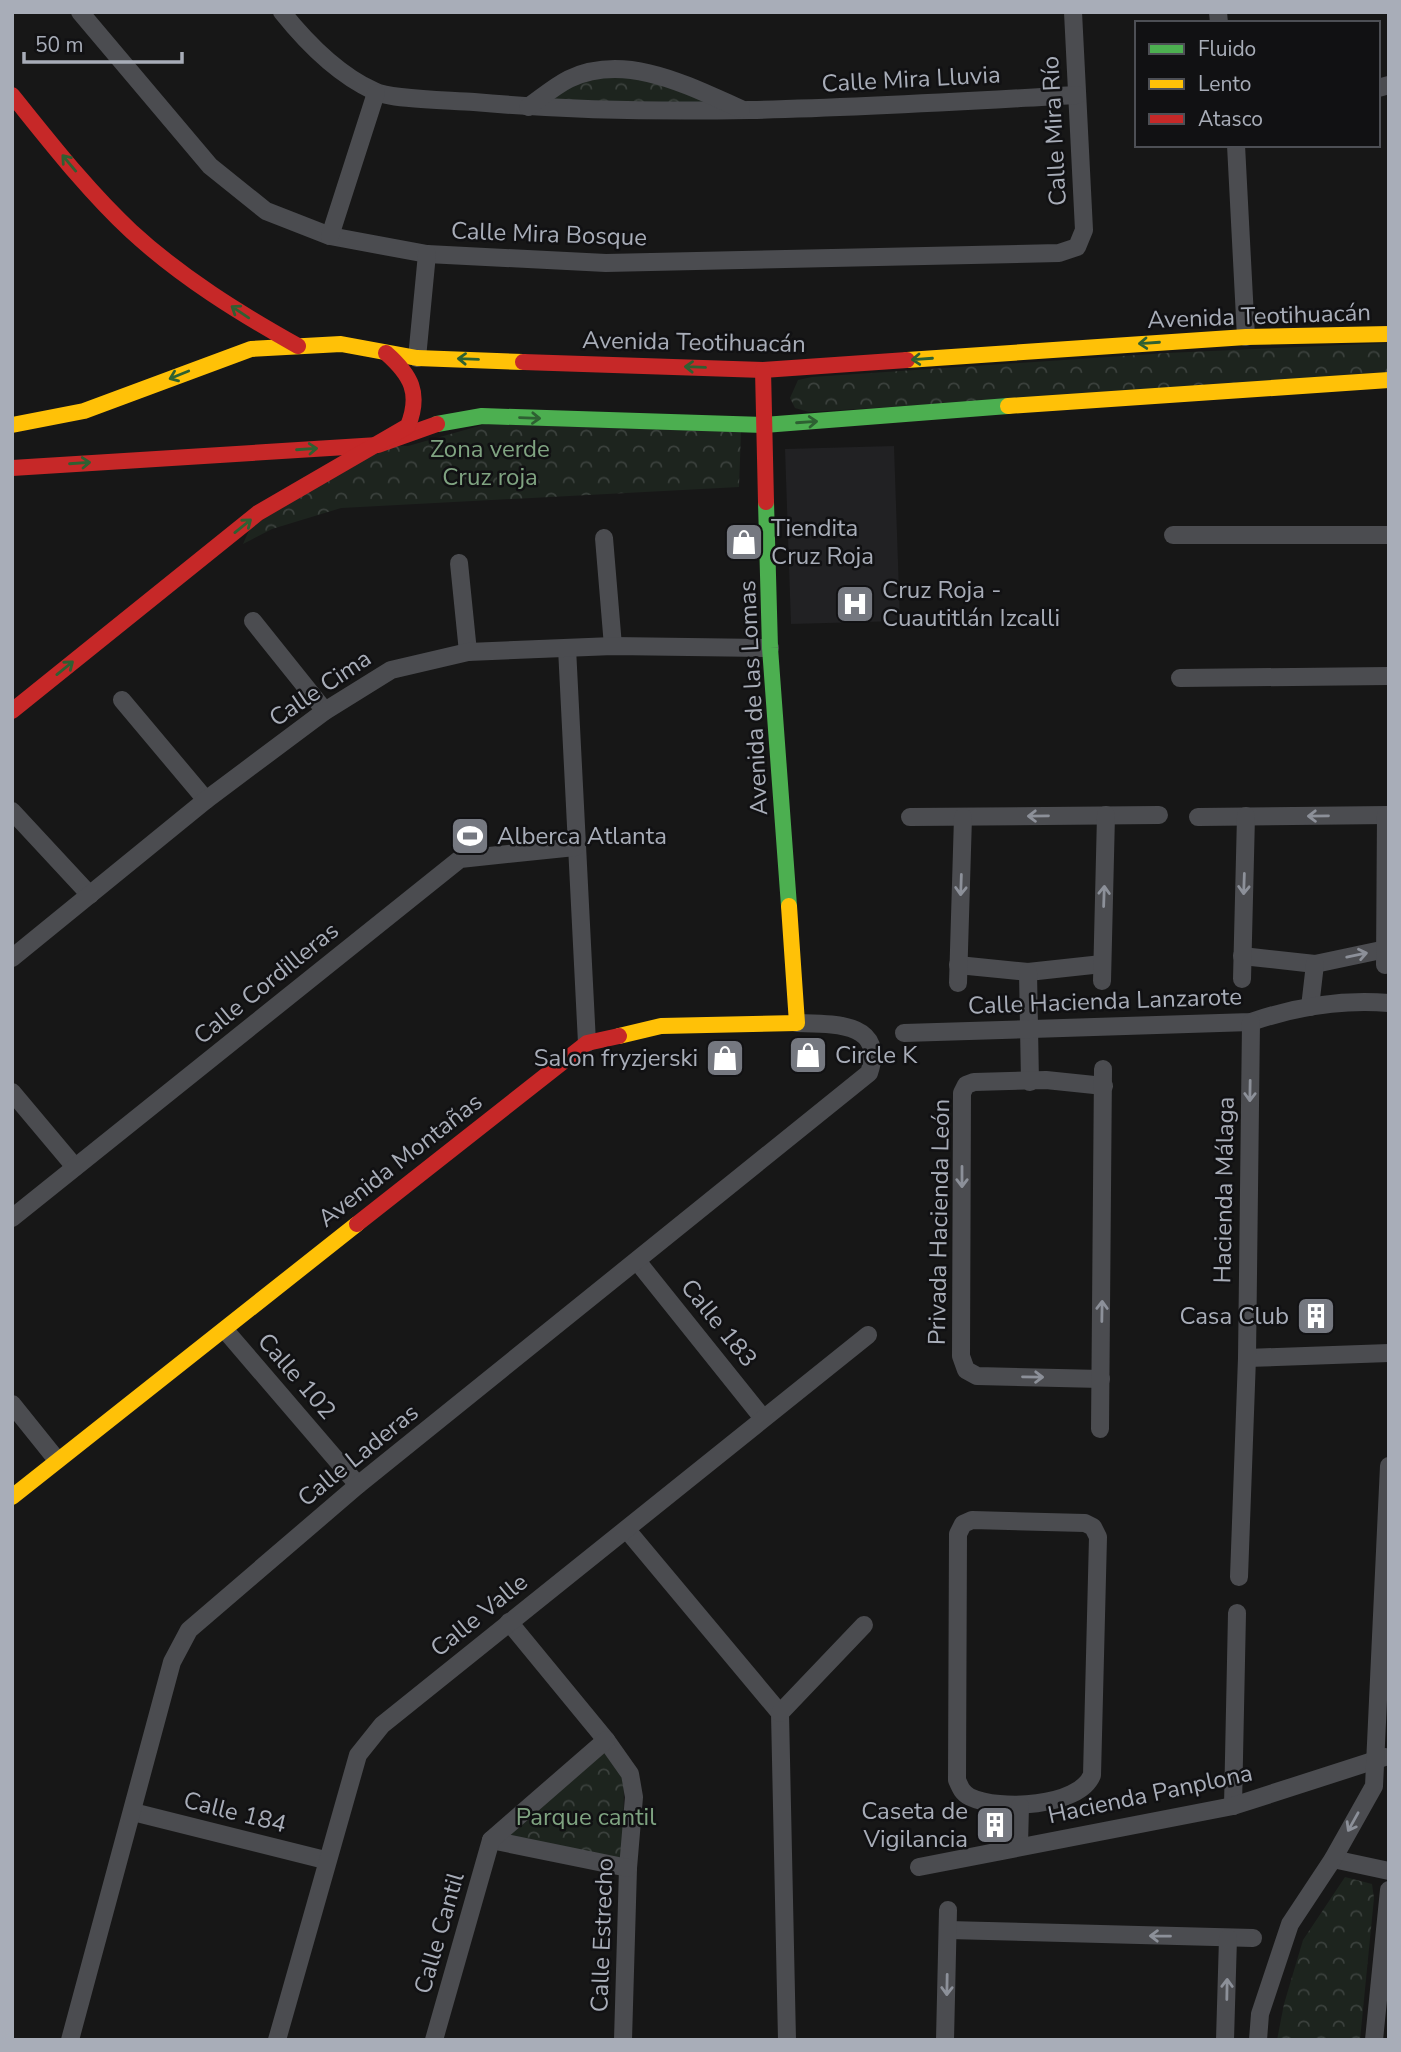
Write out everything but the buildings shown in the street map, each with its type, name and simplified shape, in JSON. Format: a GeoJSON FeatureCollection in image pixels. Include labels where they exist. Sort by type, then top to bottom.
{"type":"FeatureCollection","features":[{"type":"Feature","properties":{"kind":"main road"},"geometry":{"type":"LineString","coordinates":[[12,95],[97,196],[150,248],[258,325],[299,346]]}},
{"type":"Feature","properties":{"kind":"main road","name":"Avenida Teotihuacán"},"geometry":{"type":"LineString","coordinates":[[12,425],[84,411],[251,349],[341,344],[417,358],[763,370],[1245,337],[1389,334]]}},
{"type":"Feature","properties":{"kind":"main road"},"geometry":{"type":"LineString","coordinates":[[12,711],[258,513],[408,426],[416,409],[416,389],[405,369],[386,353]]}},
{"type":"Feature","properties":{"kind":"main road","name":"Avenida de las Lomas"},"geometry":{"type":"LineString","coordinates":[[763,370],[770,648],[797,1023]]}},
{"type":"Feature","properties":{"kind":"main road"},"geometry":{"type":"LineString","coordinates":[[12,468],[378,445],[444,422],[482,416],[764,425],[1282,385],[1389,380]]}},
{"type":"Feature","properties":{"kind":"main road","name":"Avenida Montañas"},"geometry":{"type":"LineString","coordinates":[[12,1497],[587,1043],[661,1026],[797,1023]]}},
{"type":"Feature","properties":{"kind":"street","name":"Calle Mira Bosque"},"geometry":{"type":"LineString","coordinates":[[80,12],[210,166],[266,211],[330,236],[427,254],[606,263],[1059,253],[1077,247]]}},
{"type":"Feature","properties":{"kind":"street"},"geometry":{"type":"LineString","coordinates":[[97,12],[101,37]]}},
{"type":"Feature","properties":{"kind":"street","name":"Calle Mira Lluvia"},"geometry":{"type":"LineString","coordinates":[[282,12],[295,29],[334,65],[376,93],[528,107],[747,112],[1077,96]]}},
{"type":"Feature","properties":{"kind":"street","name":"Calle Mira Río"},"geometry":{"type":"LineString","coordinates":[[1073,12],[1084,230],[1077,247]]}},
{"type":"Feature","properties":{"kind":"street","name":"Calle Mira Lluvia"},"geometry":{"type":"LineString","coordinates":[[528,107],[568,80],[591,71],[620,69],[668,76],[747,112]]}},
{"type":"Feature","properties":{"kind":"street"},"geometry":{"type":"LineString","coordinates":[[330,236],[376,93]]}},
{"type":"Feature","properties":{"kind":"street"},"geometry":{"type":"LineString","coordinates":[[1236,147],[1245,337]]}},
{"type":"Feature","properties":{"kind":"street"},"geometry":{"type":"LineString","coordinates":[[417,358],[427,254]]}},
{"type":"Feature","properties":{"kind":"street"},"geometry":{"type":"LineString","coordinates":[[1173,535],[1389,536]]}},
{"type":"Feature","properties":{"kind":"street"},"geometry":{"type":"LineString","coordinates":[[604,538],[613,646]]}},
{"type":"Feature","properties":{"kind":"street"},"geometry":{"type":"LineString","coordinates":[[459,564],[468,652]]}},
{"type":"Feature","properties":{"kind":"street"},"geometry":{"type":"LineString","coordinates":[[253,621],[325,710]]}},
{"type":"Feature","properties":{"kind":"street","name":"Calle Cima"},"geometry":{"type":"LineString","coordinates":[[12,958],[206,800],[325,710],[391,670],[468,652],[613,646],[770,648]]}},
{"type":"Feature","properties":{"kind":"street"},"geometry":{"type":"LineString","coordinates":[[567,648],[587,1043]]}},
{"type":"Feature","properties":{"kind":"street"},"geometry":{"type":"LineString","coordinates":[[1180,678],[1389,676]]}},
{"type":"Feature","properties":{"kind":"street"},"geometry":{"type":"LineString","coordinates":[[122,700],[206,800]]}},
{"type":"Feature","properties":{"kind":"street"},"geometry":{"type":"LineString","coordinates":[[12,811],[90,895]]}},
{"type":"Feature","properties":{"kind":"street"},"geometry":{"type":"LineString","coordinates":[[963,817],[958,974],[1102,973],[1106,815]]}},
{"type":"Feature","properties":{"kind":"street"},"geometry":{"type":"LineString","coordinates":[[910,817],[1159,815]]}},
{"type":"Feature","properties":{"kind":"street"},"geometry":{"type":"LineString","coordinates":[[1198,817],[1387,815],[1385,957],[1315,964],[1242,956]]}},
{"type":"Feature","properties":{"kind":"street"},"geometry":{"type":"LineString","coordinates":[[1242,979],[1246,816]]}},
{"type":"Feature","properties":{"kind":"street","name":"Calle Cordilleras"},"geometry":{"type":"LineString","coordinates":[[12,1218],[460,859],[575,847]]}},
{"type":"Feature","properties":{"kind":"street"},"geometry":{"type":"LineString","coordinates":[[1310,1007],[1315,964]]}},
{"type":"Feature","properties":{"kind":"street"},"geometry":{"type":"LineString","coordinates":[[1028,972],[1030,1082]]}},
{"type":"Feature","properties":{"kind":"street","name":"Calle Hacienda Lanzarote"},"geometry":{"type":"LineString","coordinates":[[904,1033],[1251,1022],[1310,1007],[1360,1000],[1389,1003]]}},
{"type":"Feature","properties":{"kind":"street","name":"Hacienda Málaga"},"geometry":{"type":"LineString","coordinates":[[1239,1577],[1247,1358],[1251,1022]]}},
{"type":"Feature","properties":{"kind":"street","name":"Avenida Montañas"},"geometry":{"type":"LineString","coordinates":[[797,1023],[844,1024],[860,1032],[871,1044]]}},
{"type":"Feature","properties":{"kind":"street","name":"Calle Laderas"},"geometry":{"type":"LineString","coordinates":[[70,2040],[172,1662],[189,1630],[358,1485],[869,1073],[874,1058],[871,1044]]}},
{"type":"Feature","properties":{"kind":"street","name":"Privada Hacienda León"},"geometry":{"type":"LineString","coordinates":[[1100,1429],[1101,1379],[1103,1078],[974,1082],[967,1085],[962,1093],[961,1356],[966,1370],[976,1376],[1101,1379]]}},
{"type":"Feature","properties":{"kind":"street"},"geometry":{"type":"LineString","coordinates":[[12,1092],[75,1167]]}},
{"type":"Feature","properties":{"kind":"street","name":"Calle 183"},"geometry":{"type":"LineString","coordinates":[[637,1261],[762,1417]]}},
{"type":"Feature","properties":{"kind":"street","name":"Calle 102"},"geometry":{"type":"LineString","coordinates":[[225,1330],[358,1485]]}},
{"type":"Feature","properties":{"kind":"street","name":"Calle Valle"},"geometry":{"type":"LineString","coordinates":[[277,2040],[358,1755],[382,1725],[627,1530],[762,1417],[868,1335]]}},
{"type":"Feature","properties":{"kind":"street"},"geometry":{"type":"LineString","coordinates":[[1247,1358],[1389,1353]]}},
{"type":"Feature","properties":{"kind":"street"},"geometry":{"type":"LineString","coordinates":[[12,1404],[57,1460]]}},
{"type":"Feature","properties":{"kind":"street"},"geometry":{"type":"LineString","coordinates":[[1258,2040],[1260,2014],[1290,1924],[1333,1859],[1374,1786],[1383,1758],[1389,1466]]}},
{"type":"Feature","properties":{"kind":"street"},"geometry":{"type":"LineString","coordinates":[[972,1520],[1085,1523],[1093,1527],[1098,1537],[1092,1775],[1087,1787],[1076,1794],[1020,1806],[971,1798],[962,1791],[957,1780],[958,1534],[963,1524],[972,1520]]}},
{"type":"Feature","properties":{"kind":"street"},"geometry":{"type":"LineString","coordinates":[[627,1530],[780,1713],[787,2040]]}},
{"type":"Feature","properties":{"kind":"street"},"geometry":{"type":"LineString","coordinates":[[1233,1806],[1237,1613]]}},
{"type":"Feature","properties":{"kind":"street","name":"Calle Estrecho"},"geometry":{"type":"LineString","coordinates":[[509,1622],[607,1740],[630,1774],[634,1797],[628,1868],[623,2040]]}},
{"type":"Feature","properties":{"kind":"street"},"geometry":{"type":"LineString","coordinates":[[780,1713],[864,1625]]}},
{"type":"Feature","properties":{"kind":"street"},"geometry":{"type":"LineString","coordinates":[[491,1840],[607,1740]]}},
{"type":"Feature","properties":{"kind":"street","name":"Hacienda Panplona"},"geometry":{"type":"LineString","coordinates":[[919,1867],[1019,1845],[1233,1806],[1383,1758]]}},
{"type":"Feature","properties":{"kind":"street"},"geometry":{"type":"LineString","coordinates":[[1019,1845],[1020,1806]]}},
{"type":"Feature","properties":{"kind":"street","name":"Calle 184"},"geometry":{"type":"LineString","coordinates":[[133,1812],[326,1860]]}},
{"type":"Feature","properties":{"kind":"street"},"geometry":{"type":"LineString","coordinates":[[491,1840],[628,1868]]}},
{"type":"Feature","properties":{"kind":"street","name":"Calle Cantil"},"geometry":{"type":"LineString","coordinates":[[434,2040],[491,1840]]}},
{"type":"Feature","properties":{"kind":"street"},"geometry":{"type":"LineString","coordinates":[[1333,1859],[1389,1871]]}},
{"type":"Feature","properties":{"kind":"street"},"geometry":{"type":"LineString","coordinates":[[1374,2040],[1389,1890]]}},
{"type":"Feature","properties":{"kind":"street"},"geometry":{"type":"LineString","coordinates":[[945,2040],[948,1910]]}},
{"type":"Feature","properties":{"kind":"street"},"geometry":{"type":"LineString","coordinates":[[948,1930],[1252,1938]]}},
{"type":"Feature","properties":{"kind":"street"},"geometry":{"type":"LineString","coordinates":[[1225,2040],[1228,1938]]}},
{"type":"Feature","properties":{"kind":"street"},"geometry":{"type":"LineString","coordinates":[[1227,2016],[1260,2014]]}},
{"type":"Feature","properties":{"kind":"shaded area"},"geometry":{"type":"Polygon","coordinates":[[[894,446],[900,621],[791,624],[785,449],[894,446]]]}},
{"type":"Feature","properties":{"kind":"green space"},"geometry":{"type":"Polygon","coordinates":[[[592,75],[668,80],[728,108],[539,103],[592,75]]]}},
{"type":"Feature","properties":{"kind":"green space"},"geometry":{"type":"Polygon","coordinates":[[[1389,343],[1389,376],[809,412],[795,408],[790,398],[798,380],[812,377],[1167,353],[1389,343]]]}},
{"type":"Feature","properties":{"kind":"green space","name":"Zona verde Cruz roja"},"geometry":{"type":"Polygon","coordinates":[[[486,424],[741,432],[739,487],[341,508],[272,529],[243,544],[250,528],[378,445],[408,446],[486,424]]]}},
{"type":"Feature","properties":{"kind":"green space","name":"Parque cantil"},"geometry":{"type":"Polygon","coordinates":[[[608,1750],[624,1777],[623,1863],[505,1838],[608,1750]]]}},
{"type":"Feature","properties":{"kind":"green space"},"geometry":{"type":"Polygon","coordinates":[[[1345,1877],[1372,1884],[1374,1898],[1360,2040],[1277,2040],[1284,2004],[1303,1940],[1345,1877]]]}},
{"type":"Feature","properties":{"kind":"traffic: fast"},"geometry":{"type":"LineString","coordinates":[[437,424],[482,416],[764,425],[1008,406]]}},
{"type":"Feature","properties":{"kind":"traffic: fast"},"geometry":{"type":"LineString","coordinates":[[766,502],[770,648],[789,906]]}},
{"type":"Feature","properties":{"kind":"traffic: slow"},"geometry":{"type":"LineString","coordinates":[[907,360],[1246,337],[1389,334]]}},
{"type":"Feature","properties":{"kind":"traffic: slow"},"geometry":{"type":"LineString","coordinates":[[12,425],[84,411],[251,349],[341,344],[417,358],[523,362]]}},
{"type":"Feature","properties":{"kind":"traffic: slow"},"geometry":{"type":"LineString","coordinates":[[1008,406],[1389,380]]}},
{"type":"Feature","properties":{"kind":"traffic: slow"},"geometry":{"type":"LineString","coordinates":[[619,1036],[661,1026],[797,1023],[789,906]]}},
{"type":"Feature","properties":{"kind":"traffic: slow"},"geometry":{"type":"LineString","coordinates":[[12,1497],[357,1224]]}},
{"type":"Feature","properties":{"kind":"traffic: jam"},"geometry":{"type":"LineString","coordinates":[[12,95],[84,182],[150,248],[211,293],[298,346]]}},
{"type":"Feature","properties":{"kind":"traffic: jam"},"geometry":{"type":"LineString","coordinates":[[12,711],[258,513],[408,426],[414,404],[411,385],[402,369],[386,353]]}},
{"type":"Feature","properties":{"kind":"traffic: jam"},"geometry":{"type":"LineString","coordinates":[[523,362],[763,370],[907,360]]}},
{"type":"Feature","properties":{"kind":"traffic: jam"},"geometry":{"type":"LineString","coordinates":[[763,370],[766,502]]}},
{"type":"Feature","properties":{"kind":"traffic: jam"},"geometry":{"type":"LineString","coordinates":[[12,468],[378,445],[437,424]]}},
{"type":"Feature","properties":{"kind":"traffic: jam"},"geometry":{"type":"LineString","coordinates":[[357,1224],[587,1043],[619,1036]]}},
{"type":"Feature","properties":{"kind":"place","name":"Tiendita Cruz Roja"},"geometry":{"type":"Point","coordinates":[744,542]}},
{"type":"Feature","properties":{"kind":"place","name":"Cruz Roja - Cuautitlán Izcalli"},"geometry":{"type":"Point","coordinates":[855,604]}},
{"type":"Feature","properties":{"kind":"place","name":"Alberca Atlanta"},"geometry":{"type":"Point","coordinates":[470,836]}},
{"type":"Feature","properties":{"kind":"place","name":"Circle K"},"geometry":{"type":"Point","coordinates":[808,1055]}},
{"type":"Feature","properties":{"kind":"place","name":"Salon fryzjerski"},"geometry":{"type":"Point","coordinates":[725,1058]}},
{"type":"Feature","properties":{"kind":"place","name":"Casa Club"},"geometry":{"type":"Point","coordinates":[1316,1316]}},
{"type":"Feature","properties":{"kind":"place","name":"Caseta de Vigilancia"},"geometry":{"type":"Point","coordinates":[995,1825]}}]}
